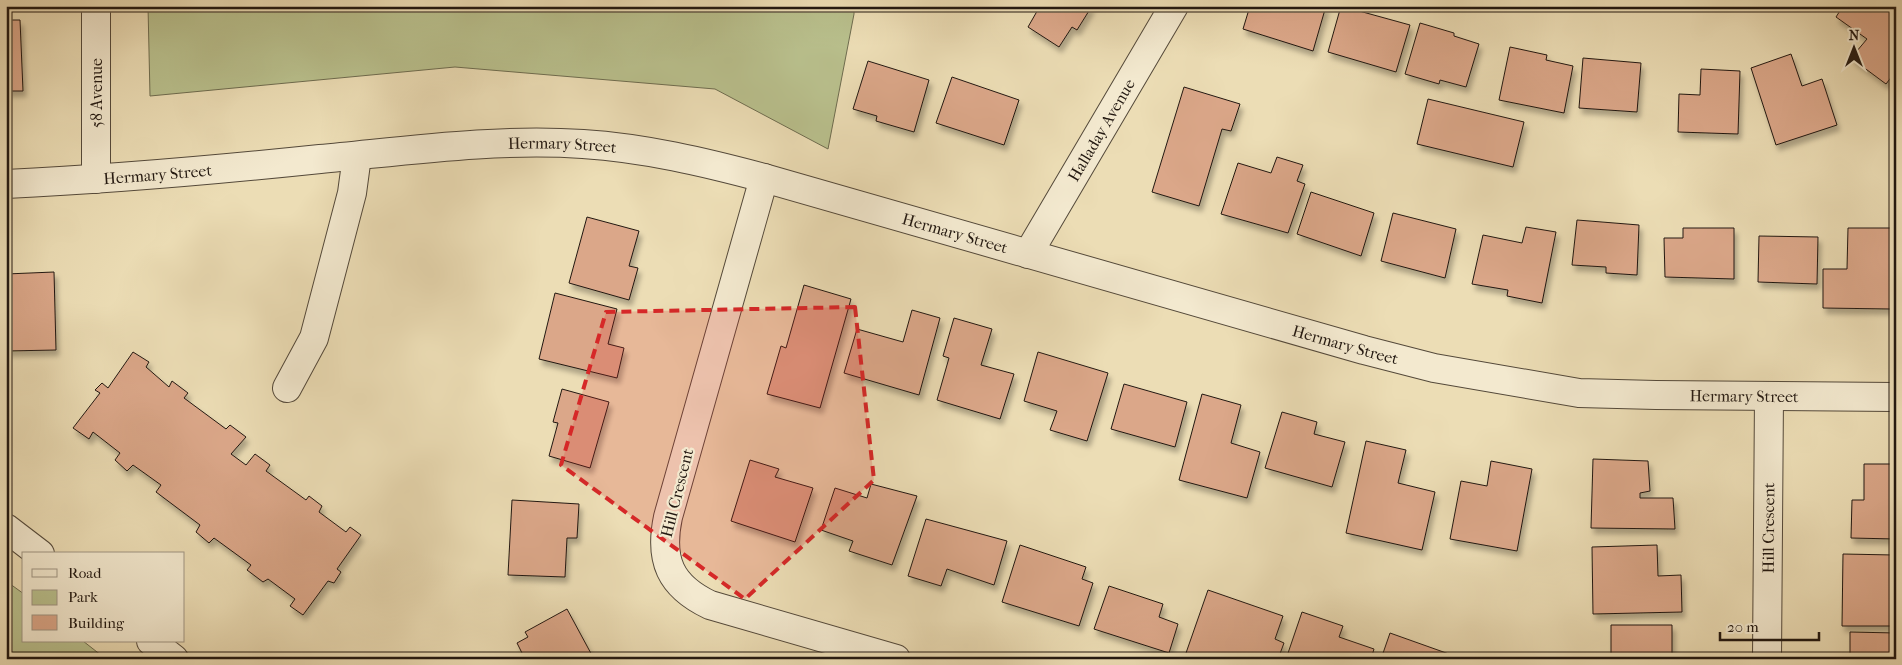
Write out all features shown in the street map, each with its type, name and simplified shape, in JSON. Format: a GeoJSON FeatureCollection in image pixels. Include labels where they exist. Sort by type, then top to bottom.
{"type":"FeatureCollection","features":[{"type":"Feature","properties":{"kind":"street","name":"58 Avenue"},"geometry":{"type":"LineString","coordinates":[[96,6],[96,179]]}},
{"type":"Feature","properties":{"kind":"street","name":"Halladay Avenue"},"geometry":{"type":"LineString","coordinates":[[1028,254],[1174,6]]}},
{"type":"Feature","properties":{"kind":"street","name":"Hermary Street"},"geometry":{"type":"LineString","coordinates":[[6,184],[177,174],[478,145],[530,143],[583,144],[642,150],[686,158],[764,178],[1364,350],[1434,368],[1579,392],[1896,397]]}},
{"type":"Feature","properties":{"kind":"street"},"geometry":{"type":"LineString","coordinates":[[288,388],[314,338],[352,193],[357,156]]}},
{"type":"Feature","properties":{"kind":"street","name":"Hill Crescent"},"geometry":{"type":"LineString","coordinates":[[764,178],[668,517],[664,550],[667,563],[674,578],[682,588],[694,598],[710,605],[896,659]]}},
{"type":"Feature","properties":{"kind":"street","name":"Hill Crescent"},"geometry":{"type":"LineString","coordinates":[[1767,659],[1768,396]]}},
{"type":"Feature","properties":{"kind":"street"},"geometry":{"type":"LineString","coordinates":[[6,528],[37,552]]}},
{"type":"Feature","properties":{"kind":"street"},"geometry":{"type":"LineString","coordinates":[[152,642],[174,659]]}},
{"type":"Feature","properties":{"kind":"highlighted area"},"geometry":{"type":"Polygon","coordinates":[[[855,307],[874,480],[745,599],[561,465],[606,312],[855,307]]]}},
{"type":"Feature","properties":{"kind":"green space"},"geometry":{"type":"Polygon","coordinates":[[[148,6],[854,6],[854,14],[828,149],[715,89],[455,67],[150,96],[148,6]]]}},
{"type":"Feature","properties":{"kind":"green space"},"geometry":{"type":"Polygon","coordinates":[[[6,581],[22,593],[22,642],[84,642],[106,659],[6,659],[6,581]]]}},
{"type":"Feature","properties":{"kind":"building"},"geometry":{"type":"Polygon","coordinates":[[[1040,6],[1092,6],[1077,30],[1072,27],[1059,47],[1028,27],[1040,6]]]}},
{"type":"Feature","properties":{"kind":"building"},"geometry":{"type":"Polygon","coordinates":[[[1250,6],[1326,6],[1313,51],[1243,29],[1250,6]]]}},
{"type":"Feature","properties":{"kind":"building"},"geometry":{"type":"Polygon","coordinates":[[[1341,6],[1410,25],[1396,72],[1328,52],[1341,6]]]}},
{"type":"Feature","properties":{"kind":"building"},"geometry":{"type":"Polygon","coordinates":[[[1843,6],[1896,6],[1896,71],[1886,84],[1851,58],[1867,39],[1836,17],[1843,6]]]}},
{"type":"Feature","properties":{"kind":"building"},"geometry":{"type":"Polygon","coordinates":[[[6,20],[20,20],[23,91],[6,91],[6,20]]]}},
{"type":"Feature","properties":{"kind":"building"},"geometry":{"type":"Polygon","coordinates":[[[1420,23],[1454,33],[1454,36],[1479,44],[1466,87],[1440,80],[1439,84],[1405,74],[1420,23]]]}},
{"type":"Feature","properties":{"kind":"building"},"geometry":{"type":"Polygon","coordinates":[[[1510,47],[1547,55],[1546,60],[1573,66],[1564,113],[1499,100],[1510,47]]]}},
{"type":"Feature","properties":{"kind":"building"},"geometry":{"type":"Polygon","coordinates":[[[1791,54],[1802,86],[1822,79],[1837,125],[1776,145],[1751,68],[1791,54]]]}},
{"type":"Feature","properties":{"kind":"building"},"geometry":{"type":"Polygon","coordinates":[[[1583,58],[1641,63],[1637,112],[1579,108],[1583,58]]]}},
{"type":"Feature","properties":{"kind":"building"},"geometry":{"type":"Polygon","coordinates":[[[868,61],[929,80],[914,132],[876,121],[877,116],[853,109],[868,61]]]}},
{"type":"Feature","properties":{"kind":"building"},"geometry":{"type":"Polygon","coordinates":[[[1701,69],[1740,71],[1738,134],[1678,132],[1679,94],[1700,95],[1701,69]]]}},
{"type":"Feature","properties":{"kind":"building"},"geometry":{"type":"Polygon","coordinates":[[[952,77],[1019,100],[1004,145],[936,123],[952,77]]]}},
{"type":"Feature","properties":{"kind":"building"},"geometry":{"type":"Polygon","coordinates":[[[1184,87],[1240,104],[1231,131],[1222,129],[1199,206],[1152,192],[1184,87]]]}},
{"type":"Feature","properties":{"kind":"building"},"geometry":{"type":"Polygon","coordinates":[[[1428,99],[1524,122],[1513,167],[1417,144],[1428,99]]]}},
{"type":"Feature","properties":{"kind":"building"},"geometry":{"type":"Polygon","coordinates":[[[1277,157],[1303,165],[1297,181],[1305,184],[1288,233],[1221,214],[1238,163],[1271,173],[1277,157]]]}},
{"type":"Feature","properties":{"kind":"building"},"geometry":{"type":"Polygon","coordinates":[[[1311,192],[1374,213],[1361,256],[1297,234],[1311,192]]]}},
{"type":"Feature","properties":{"kind":"building"},"geometry":{"type":"Polygon","coordinates":[[[1393,213],[1456,229],[1445,278],[1381,261],[1393,213]]]}},
{"type":"Feature","properties":{"kind":"building"},"geometry":{"type":"Polygon","coordinates":[[[587,217],[639,231],[629,266],[638,268],[629,300],[569,283],[587,217]]]}},
{"type":"Feature","properties":{"kind":"building"},"geometry":{"type":"Polygon","coordinates":[[[1577,220],[1639,225],[1637,275],[1606,273],[1606,267],[1572,265],[1577,220]]]}},
{"type":"Feature","properties":{"kind":"building"},"geometry":{"type":"Polygon","coordinates":[[[1526,227],[1556,232],[1542,303],[1507,296],[1508,290],[1472,284],[1483,235],[1522,243],[1526,227]]]}},
{"type":"Feature","properties":{"kind":"building"},"geometry":{"type":"Polygon","coordinates":[[[1683,228],[1734,228],[1734,279],[1665,277],[1664,238],[1683,238],[1683,228]]]}},
{"type":"Feature","properties":{"kind":"building"},"geometry":{"type":"Polygon","coordinates":[[[1848,228],[1893,228],[1891,309],[1823,308],[1823,269],[1847,269],[1848,228]]]}},
{"type":"Feature","properties":{"kind":"building"},"geometry":{"type":"Polygon","coordinates":[[[1759,236],[1818,237],[1817,284],[1758,282],[1759,236]]]}},
{"type":"Feature","properties":{"kind":"building"},"geometry":{"type":"Polygon","coordinates":[[[54,272],[56,350],[6,351],[6,274],[54,272]]]}},
{"type":"Feature","properties":{"kind":"building"},"geometry":{"type":"Polygon","coordinates":[[[804,285],[851,299],[820,408],[767,394],[781,346],[786,348],[804,285]]]}},
{"type":"Feature","properties":{"kind":"building"},"geometry":{"type":"Polygon","coordinates":[[[555,293],[617,309],[608,344],[624,348],[617,378],[539,359],[555,293]]]}},
{"type":"Feature","properties":{"kind":"building"},"geometry":{"type":"Polygon","coordinates":[[[912,310],[940,318],[919,395],[844,373],[857,329],[903,342],[912,310]]]}},
{"type":"Feature","properties":{"kind":"building"},"geometry":{"type":"Polygon","coordinates":[[[954,318],[992,329],[981,365],[1014,374],[1000,419],[937,400],[949,358],[943,356],[954,318]]]}},
{"type":"Feature","properties":{"kind":"building"},"geometry":{"type":"Polygon","coordinates":[[[133,352],[149,362],[146,367],[169,387],[172,381],[188,393],[184,398],[226,429],[230,425],[246,437],[231,454],[246,465],[255,454],[270,465],[266,471],[306,500],[309,496],[322,506],[319,512],[346,532],[350,527],[361,535],[337,569],[341,572],[334,583],[328,581],[303,615],[290,606],[295,599],[268,579],[263,582],[247,570],[251,565],[214,538],[209,543],[196,532],[200,525],[156,492],[161,485],[133,465],[127,471],[115,460],[120,453],[93,432],[89,439],[73,428],[100,393],[95,390],[102,383],[108,388],[133,352]]]}},
{"type":"Feature","properties":{"kind":"building"},"geometry":{"type":"Polygon","coordinates":[[[1038,352],[1108,373],[1087,441],[1050,430],[1057,411],[1024,401],[1038,352]]]}},
{"type":"Feature","properties":{"kind":"building"},"geometry":{"type":"Polygon","coordinates":[[[1124,384],[1187,402],[1175,447],[1111,429],[1124,384]]]}},
{"type":"Feature","properties":{"kind":"building"},"geometry":{"type":"Polygon","coordinates":[[[562,389],[609,402],[590,468],[549,456],[558,423],[553,422],[562,389]]]}},
{"type":"Feature","properties":{"kind":"building"},"geometry":{"type":"Polygon","coordinates":[[[1202,394],[1241,405],[1231,443],[1260,452],[1247,498],[1179,480],[1202,394]]]}},
{"type":"Feature","properties":{"kind":"building"},"geometry":{"type":"Polygon","coordinates":[[[1282,412],[1317,422],[1314,434],[1345,442],[1332,487],[1265,468],[1282,412]]]}},
{"type":"Feature","properties":{"kind":"building"},"geometry":{"type":"Polygon","coordinates":[[[1366,441],[1406,450],[1398,483],[1435,492],[1422,550],[1346,533],[1366,441]]]}},
{"type":"Feature","properties":{"kind":"building"},"geometry":{"type":"Polygon","coordinates":[[[1593,459],[1648,461],[1650,491],[1640,493],[1640,498],[1673,498],[1675,529],[1591,528],[1593,459]]]}},
{"type":"Feature","properties":{"kind":"building"},"geometry":{"type":"Polygon","coordinates":[[[750,460],[779,469],[775,477],[813,488],[795,542],[731,521],[750,460]]]}},
{"type":"Feature","properties":{"kind":"building"},"geometry":{"type":"Polygon","coordinates":[[[1491,461],[1532,469],[1517,551],[1450,539],[1461,481],[1487,486],[1491,461]]]}},
{"type":"Feature","properties":{"kind":"building"},"geometry":{"type":"Polygon","coordinates":[[[1864,464],[1896,464],[1896,539],[1851,538],[1852,500],[1864,500],[1864,464]]]}},
{"type":"Feature","properties":{"kind":"building"},"geometry":{"type":"Polygon","coordinates":[[[871,484],[917,496],[892,565],[849,551],[853,541],[821,530],[835,488],[867,498],[871,484]]]}},
{"type":"Feature","properties":{"kind":"building"},"geometry":{"type":"Polygon","coordinates":[[[512,500],[579,504],[577,538],[567,538],[565,577],[508,575],[512,500]]]}},
{"type":"Feature","properties":{"kind":"building"},"geometry":{"type":"Polygon","coordinates":[[[926,519],[1007,541],[994,585],[947,569],[941,586],[908,576],[926,519]]]}},
{"type":"Feature","properties":{"kind":"building"},"geometry":{"type":"Polygon","coordinates":[[[1020,545],[1086,567],[1082,579],[1093,583],[1079,626],[1002,602],[1020,545]]]}},
{"type":"Feature","properties":{"kind":"building"},"geometry":{"type":"Polygon","coordinates":[[[1657,545],[1658,576],[1681,575],[1682,612],[1593,614],[1592,547],[1657,545]]]}},
{"type":"Feature","properties":{"kind":"building"},"geometry":{"type":"Polygon","coordinates":[[[1843,554],[1894,555],[1893,626],[1842,626],[1843,554]]]}},
{"type":"Feature","properties":{"kind":"building"},"geometry":{"type":"Polygon","coordinates":[[[1109,586],[1163,604],[1159,617],[1178,624],[1169,653],[1094,629],[1109,586]]]}},
{"type":"Feature","properties":{"kind":"building"},"geometry":{"type":"Polygon","coordinates":[[[1208,590],[1283,616],[1275,639],[1284,643],[1278,659],[1202,659],[1186,653],[1208,590]]]}},
{"type":"Feature","properties":{"kind":"building"},"geometry":{"type":"Polygon","coordinates":[[[567,609],[594,659],[525,659],[517,643],[528,637],[525,632],[567,609]]]}},
{"type":"Feature","properties":{"kind":"building"},"geometry":{"type":"Polygon","coordinates":[[[1302,612],[1343,626],[1339,637],[1374,649],[1371,659],[1286,659],[1302,612]]]}},
{"type":"Feature","properties":{"kind":"building"},"geometry":{"type":"Polygon","coordinates":[[[1611,625],[1672,625],[1672,659],[1611,659],[1611,625]]]}},
{"type":"Feature","properties":{"kind":"building"},"geometry":{"type":"Polygon","coordinates":[[[1850,632],[1896,633],[1896,659],[1836,659],[1850,658],[1850,632]]]}},
{"type":"Feature","properties":{"kind":"building"},"geometry":{"type":"Polygon","coordinates":[[[1390,633],[1449,654],[1447,659],[1381,659],[1390,633]]]}}]}
